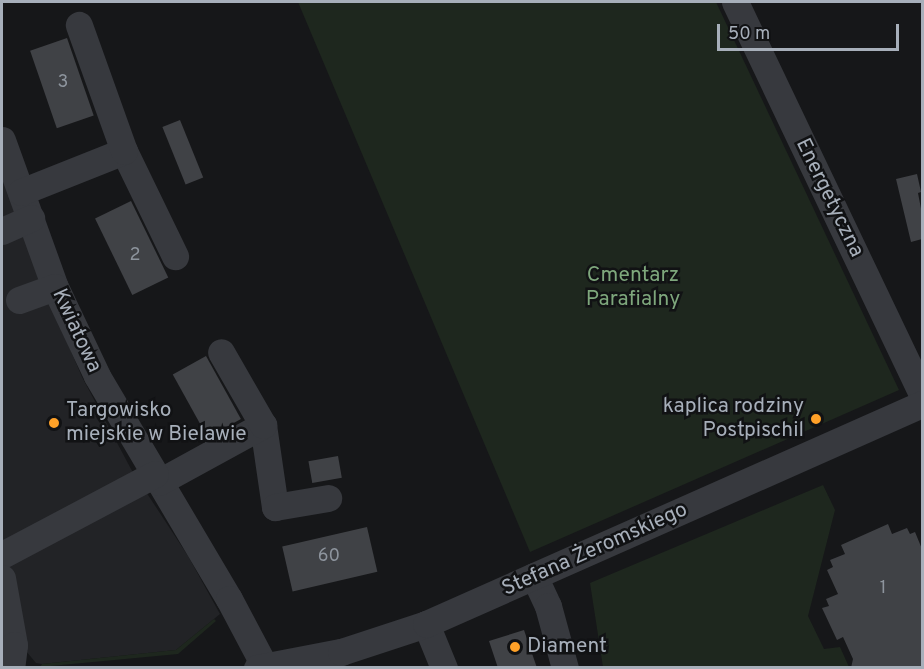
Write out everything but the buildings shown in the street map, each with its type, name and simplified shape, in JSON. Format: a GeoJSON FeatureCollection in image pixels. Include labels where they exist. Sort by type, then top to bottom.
{"type":"FeatureCollection","features":[{"type":"Feature","properties":{"kind":"street","name":"Energetyczna"},"geometry":{"type":"LineString","coordinates":[[735,2],[922,394]]}},
{"type":"Feature","properties":{"kind":"street"},"geometry":{"type":"LineString","coordinates":[[79,25],[124,151],[175,256]]}},
{"type":"Feature","properties":{"kind":"street","name":"Kwiatowa"},"geometry":{"type":"LineString","coordinates":[[2,140],[55,287],[97,376],[229,599],[261,667]]}},
{"type":"Feature","properties":{"kind":"street"},"geometry":{"type":"LineString","coordinates":[[21,192],[124,151]]}},
{"type":"Feature","properties":{"kind":"street"},"geometry":{"type":"LineString","coordinates":[[2,231],[31,218]]}},
{"type":"Feature","properties":{"kind":"street"},"geometry":{"type":"LineString","coordinates":[[19,300],[55,287]]}},
{"type":"Feature","properties":{"kind":"street"},"geometry":{"type":"LineString","coordinates":[[221,352],[263,425],[275,507],[328,498]]}},
{"type":"Feature","properties":{"kind":"street","name":"Stefana Żeromskiego"},"geometry":{"type":"LineString","coordinates":[[261,667],[341,652],[426,624],[922,405]]}},
{"type":"Feature","properties":{"kind":"street"},"geometry":{"type":"LineString","coordinates":[[2,555],[263,425]]}},
{"type":"Feature","properties":{"kind":"street"},"geometry":{"type":"LineString","coordinates":[[534,576],[548,606],[565,668]]}},
{"type":"Feature","properties":{"kind":"street"},"geometry":{"type":"LineString","coordinates":[[2,578],[14,645],[10,668]]}},
{"type":"Feature","properties":{"kind":"street"},"geometry":{"type":"LineString","coordinates":[[426,624],[444,668]]}},
{"type":"Feature","properties":{"kind":"shaded area","name":"Targowisko miejskie w Bielawie"},"geometry":{"type":"Polygon","coordinates":[[[2,170],[43,286],[82,377],[131,469],[188,556],[220,614],[176,650],[42,664],[36,663],[26,651],[2,558],[2,170]]]}},
{"type":"Feature","properties":{"kind":"green space","name":"Cmentarz Parafialny"},"geometry":{"type":"Polygon","coordinates":[[[298,2],[716,2],[899,390],[530,552],[298,2]]]}},
{"type":"Feature","properties":{"kind":"green space"},"geometry":{"type":"Polygon","coordinates":[[[823,485],[835,510],[808,616],[824,649],[840,647],[849,667],[603,667],[590,583],[823,485]]]}},
{"type":"Feature","properties":{"kind":"green space"},"geometry":{"type":"Polygon","coordinates":[[[214,619],[216,621],[178,654],[40,667],[42,664],[176,650],[214,619]]]}},
{"type":"Feature","properties":{"kind":"place","name":"kaplica rodziny Postpischil"},"geometry":{"type":"Point","coordinates":[816,419]}},
{"type":"Feature","properties":{"kind":"place","name":"Targowisko miejskie w Bielawie"},"geometry":{"type":"Point","coordinates":[54,423]}},
{"type":"Feature","properties":{"kind":"place","name":"Diament"},"geometry":{"type":"Point","coordinates":[515,647]}}]}
